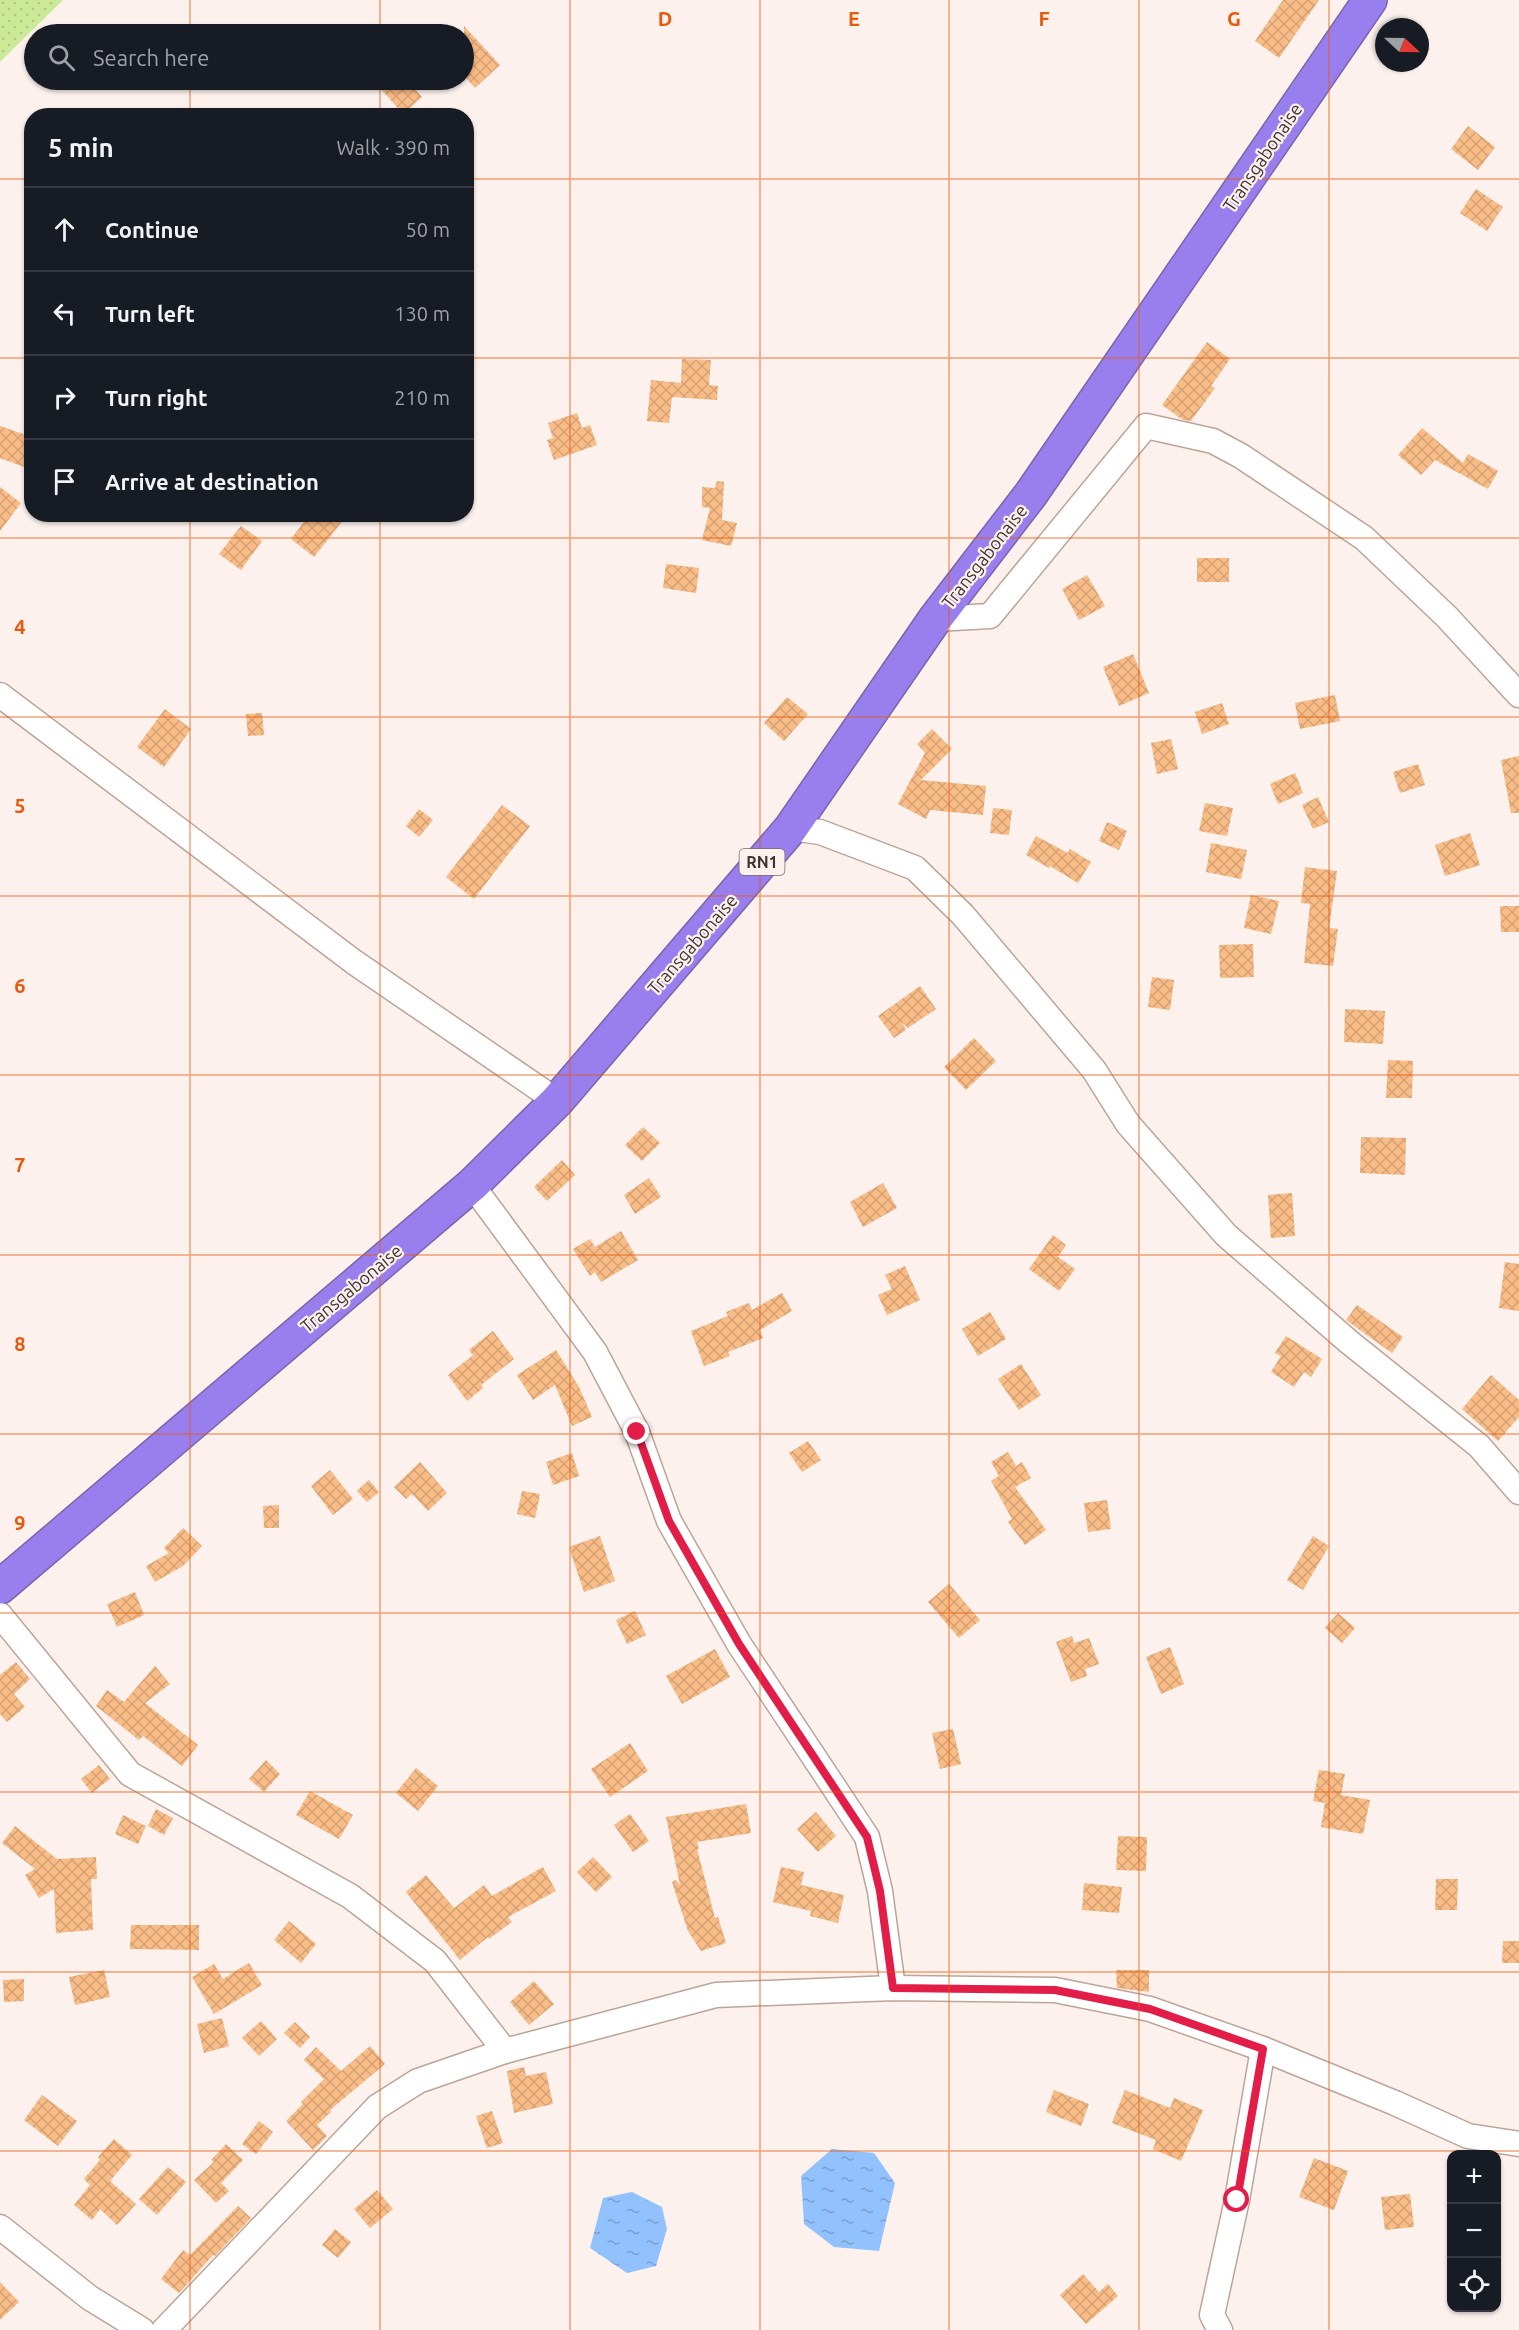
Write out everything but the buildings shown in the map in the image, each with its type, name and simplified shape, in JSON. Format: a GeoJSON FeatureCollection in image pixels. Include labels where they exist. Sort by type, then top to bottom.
{"type":"FeatureCollection","features":[{"type":"Feature","properties":{"kind":"highway","name":"Transgabonaise"},"geometry":{"type":"LineString","coordinates":[[0,1587],[472,1185],[557,1101],[791,828],[935,619],[1031,494],[1370,0]]}},
{"type":"Feature","properties":{"kind":"street"},"geometry":{"type":"LineString","coordinates":[[935,619],[990,616],[1146,426],[1213,441],[1241,456],[1364,538],[1447,617],[1519,695]]}},
{"type":"Feature","properties":{"kind":"street"},"geometry":{"type":"LineString","coordinates":[[0,695],[354,962],[557,1101]]}},
{"type":"Feature","properties":{"kind":"street"},"geometry":{"type":"LineString","coordinates":[[791,828],[820,832],[915,868],[963,915],[1094,1070],[1128,1124],[1226,1235],[1349,1342],[1479,1446],[1519,1492]]}},
{"type":"Feature","properties":{"kind":"street"},"geometry":{"type":"LineString","coordinates":[[472,1185],[595,1353],[637,1432],[669,1521],[739,1644],[867,1837],[880,1891],[893,1988]]}},
{"type":"Feature","properties":{"kind":"street"},"geometry":{"type":"LineString","coordinates":[[0,1616],[130,1774],[351,1896],[435,1961],[505,2051]]}},
{"type":"Feature","properties":{"kind":"street"},"geometry":{"type":"LineString","coordinates":[[164,2330],[376,2107],[418,2082],[505,2051],[716,1995],[893,1988],[1055,1990],[1150,2009],[1263,2049],[1395,2103],[1468,2136],[1519,2144]]}},
{"type":"Feature","properties":{"kind":"street"},"geometry":{"type":"LineString","coordinates":[[1220,2330],[1212,2314],[1237,2200],[1263,2049]]}},
{"type":"Feature","properties":{"kind":"street"},"geometry":{"type":"LineString","coordinates":[[0,2227],[90,2298],[142,2330]]}},
{"type":"Feature","properties":{"kind":"green space"},"geometry":{"type":"Polygon","coordinates":[[[0,0],[63,0],[39,24],[24,24],[24,38],[0,62],[0,0]]]}},
{"type":"Feature","properties":{"kind":"water"},"geometry":{"type":"Polygon","coordinates":[[[832,2149],[874,2153],[895,2183],[879,2251],[834,2247],[804,2224],[801,2176],[832,2149]]]}},
{"type":"Feature","properties":{"kind":"water"},"geometry":{"type":"Polygon","coordinates":[[[632,2192],[662,2207],[667,2229],[656,2266],[627,2273],[590,2248],[603,2198],[632,2192]]]}},
{"type":"Feature","properties":{"kind":"route"},"geometry":{"type":"LineString","coordinates":[[637,1432],[669,1521],[739,1644],[867,1837],[880,1891],[893,1988],[1055,1990],[1150,2009],[1263,2049],[1237,2200]]}}]}
